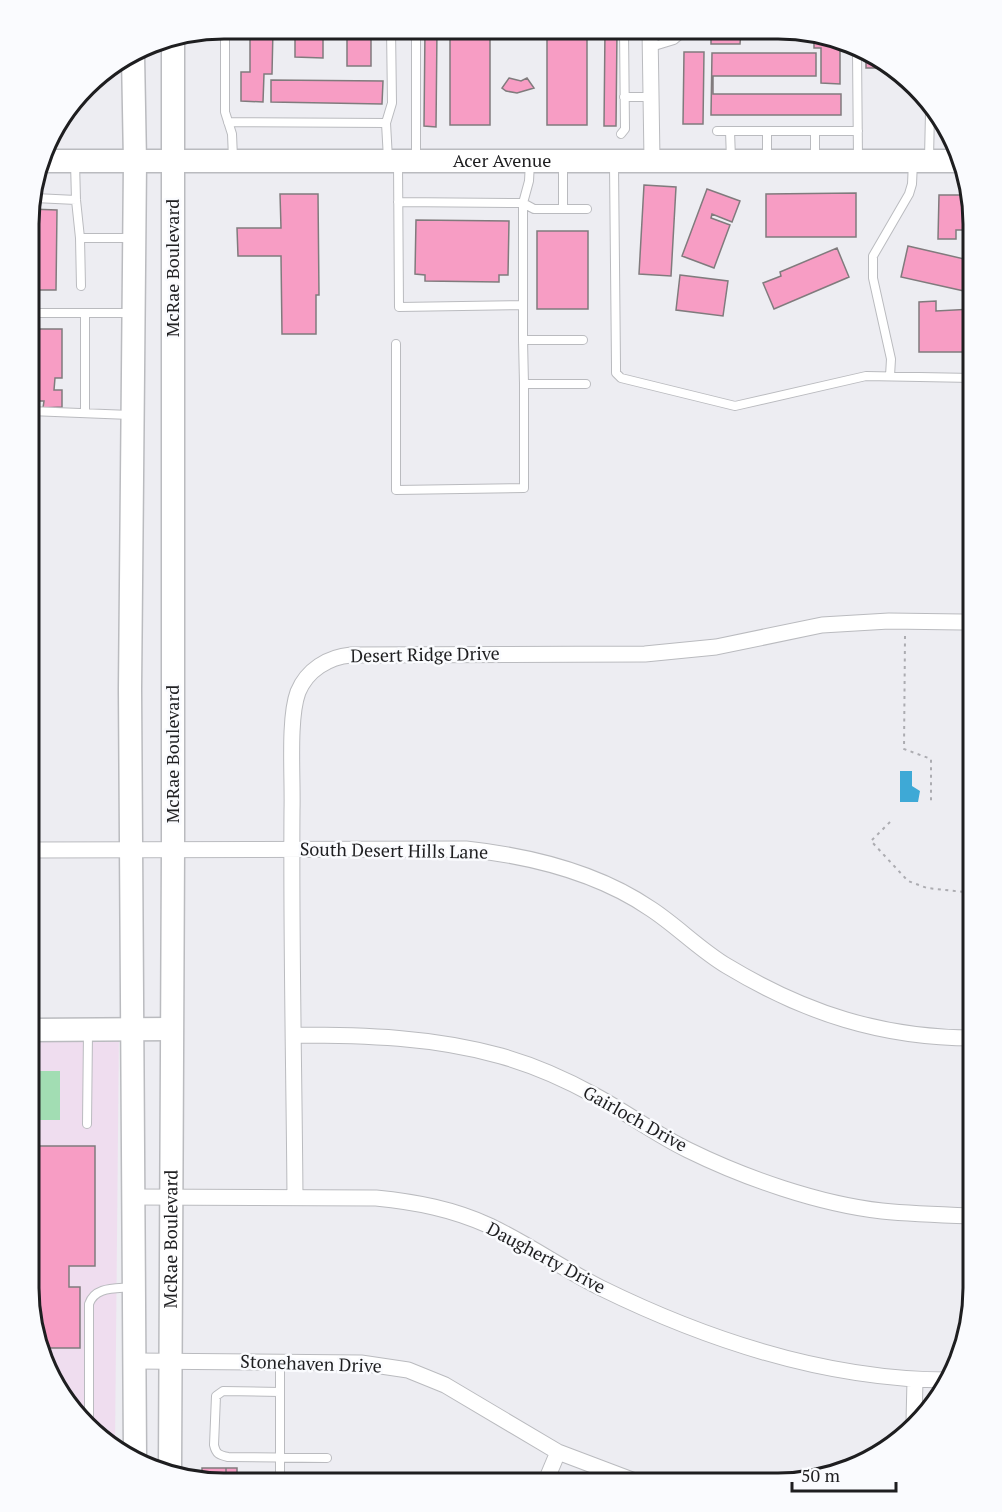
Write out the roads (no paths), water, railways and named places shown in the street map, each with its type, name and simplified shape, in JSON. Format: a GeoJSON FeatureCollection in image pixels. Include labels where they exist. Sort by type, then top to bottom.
{"type":"FeatureCollection","features":[{"type":"Feature","properties":{"kind":"main road","name":"McRae Boulevard"},"geometry":{"type":"LineString","coordinates":[[170,1465],[173,46]]}},
{"type":"Feature","properties":{"kind":"main road","name":"McRae Boulevard"},"geometry":{"type":"LineString","coordinates":[[133,63],[135,162],[130,689],[135,1450]]}},
{"type":"Feature","properties":{"kind":"main road","name":"Acer Avenue"},"geometry":{"type":"LineString","coordinates":[[50,161],[952,161]]}},
{"type":"Feature","properties":{"kind":"main road"},"geometry":{"type":"LineString","coordinates":[[39,1030],[171,1029]]}},
{"type":"Feature","properties":{"kind":"main road"},"geometry":{"type":"LineString","coordinates":[[134,1287],[171,1287]]}},
{"type":"Feature","properties":{"kind":"street"},"geometry":{"type":"LineString","coordinates":[[651,39],[652,160]]}},
{"type":"Feature","properties":{"kind":"street","name":"Desert Ridge Drive"},"geometry":{"type":"LineString","coordinates":[[295,1197],[292,850],[294,703],[306,677],[316,668],[328,660],[351,655],[645,654],[716,647],[822,624],[962,622]]}},
{"type":"Feature","properties":{"kind":"street","name":"South Desert Hills Lane"},"geometry":{"type":"LineString","coordinates":[[39,850],[466,849],[503,853],[545,862],[589,878],[648,907],[724,965],[808,1007],[846,1021],[891,1031],[963,1038]]}},
{"type":"Feature","properties":{"kind":"street","name":"Gairloch Drive"},"geometry":{"type":"LineString","coordinates":[[294,1035],[404,1038],[442,1043],[500,1056],[562,1079],[594,1095],[686,1149],[781,1187],[841,1203],[881,1210],[963,1215]]}},
{"type":"Feature","properties":{"kind":"street","name":"Daugherty Drive"},"geometry":{"type":"LineString","coordinates":[[133,1197],[376,1198],[446,1209],[491,1227],[588,1282],[702,1332],[751,1348],[813,1364],[915,1380],[938,1380]]}},
{"type":"Feature","properties":{"kind":"street","name":"Stonehaven Drive"},"geometry":{"type":"LineString","coordinates":[[135,1361],[361,1363],[408,1370],[446,1385],[558,1452],[614,1473]]}},
{"type":"Feature","properties":{"kind":"street"},"geometry":{"type":"LineString","coordinates":[[914,1413],[915,1380]]}},
{"type":"Feature","properties":{"kind":"street"},"geometry":{"type":"LineString","coordinates":[[549,1473],[558,1452]]}},
{"type":"Feature","properties":{"kind":"lane"},"geometry":{"type":"LineString","coordinates":[[225,39],[225,112],[232,134],[233,161]]}},
{"type":"Feature","properties":{"kind":"lane"},"geometry":{"type":"LineString","coordinates":[[391,39],[392,103],[387,123],[401,161]]}},
{"type":"Feature","properties":{"kind":"lane"},"geometry":{"type":"LineString","coordinates":[[415,39],[398,202],[399,307],[523,305]]}},
{"type":"Feature","properties":{"kind":"lane"},"geometry":{"type":"LineString","coordinates":[[621,134],[625,129],[624,39]]}},
{"type":"Feature","properties":{"kind":"lane"},"geometry":{"type":"LineString","coordinates":[[651,47],[675,39]]}},
{"type":"Feature","properties":{"kind":"lane"},"geometry":{"type":"LineString","coordinates":[[857,57],[858,160]]}},
{"type":"Feature","properties":{"kind":"lane"},"geometry":{"type":"LineString","coordinates":[[624,97],[651,97]]}},
{"type":"Feature","properties":{"kind":"lane"},"geometry":{"type":"LineString","coordinates":[[890,376],[891,359],[873,278],[873,256],[909,194],[921,160],[929,117]]}},
{"type":"Feature","properties":{"kind":"lane"},"geometry":{"type":"LineString","coordinates":[[228,122],[387,123]]}},
{"type":"Feature","properties":{"kind":"lane"},"geometry":{"type":"LineString","coordinates":[[717,131],[858,131]]}},
{"type":"Feature","properties":{"kind":"lane"},"geometry":{"type":"LineString","coordinates":[[730,131],[731,160]]}},
{"type":"Feature","properties":{"kind":"lane"},"geometry":{"type":"LineString","coordinates":[[767,131],[767,160]]}},
{"type":"Feature","properties":{"kind":"lane"},"geometry":{"type":"LineString","coordinates":[[815,131],[815,160]]}},
{"type":"Feature","properties":{"kind":"lane"},"geometry":{"type":"LineString","coordinates":[[614,160],[616,373],[621,378],[735,406],[866,376],[963,378]]}},
{"type":"Feature","properties":{"kind":"lane"},"geometry":{"type":"LineString","coordinates":[[75,161],[81,286]]}},
{"type":"Feature","properties":{"kind":"lane"},"geometry":{"type":"LineString","coordinates":[[396,344],[396,490],[524,488],[523,203],[529,181],[530,161]]}},
{"type":"Feature","properties":{"kind":"lane"},"geometry":{"type":"LineString","coordinates":[[563,161],[563,209]]}},
{"type":"Feature","properties":{"kind":"lane"},"geometry":{"type":"LineString","coordinates":[[41,198],[76,200]]}},
{"type":"Feature","properties":{"kind":"lane"},"geometry":{"type":"LineString","coordinates":[[398,202],[523,203],[534,209],[587,209]]}},
{"type":"Feature","properties":{"kind":"lane"},"geometry":{"type":"LineString","coordinates":[[80,238],[134,238]]}},
{"type":"Feature","properties":{"kind":"lane"},"geometry":{"type":"LineString","coordinates":[[39,313],[134,312]]}},
{"type":"Feature","properties":{"kind":"lane"},"geometry":{"type":"LineString","coordinates":[[85,313],[85,413]]}},
{"type":"Feature","properties":{"kind":"lane"},"geometry":{"type":"LineString","coordinates":[[524,340],[583,340]]}},
{"type":"Feature","properties":{"kind":"lane"},"geometry":{"type":"LineString","coordinates":[[524,384],[586,384]]}},
{"type":"Feature","properties":{"kind":"lane"},"geometry":{"type":"LineString","coordinates":[[39,411],[133,415]]}},
{"type":"Feature","properties":{"kind":"lane"},"geometry":{"type":"LineString","coordinates":[[87,1124],[88,1029]]}},
{"type":"Feature","properties":{"kind":"lane"},"geometry":{"type":"LineString","coordinates":[[89,1414],[89,1304],[92,1296],[103,1290],[134,1287]]}},
{"type":"Feature","properties":{"kind":"lane"},"geometry":{"type":"LineString","coordinates":[[280,1362],[280,1473]]}},
{"type":"Feature","properties":{"kind":"lane"},"geometry":{"type":"LineString","coordinates":[[280,1392],[223,1391],[216,1396],[214,1445],[216,1452],[220,1455],[327,1458]]}},
{"type":"Feature","properties":{"kind":"water"},"geometry":{"type":"Polygon","coordinates":[[[900,771],[912,771],[912,786],[920,791],[918,802],[900,802],[900,771]]]}}]}
